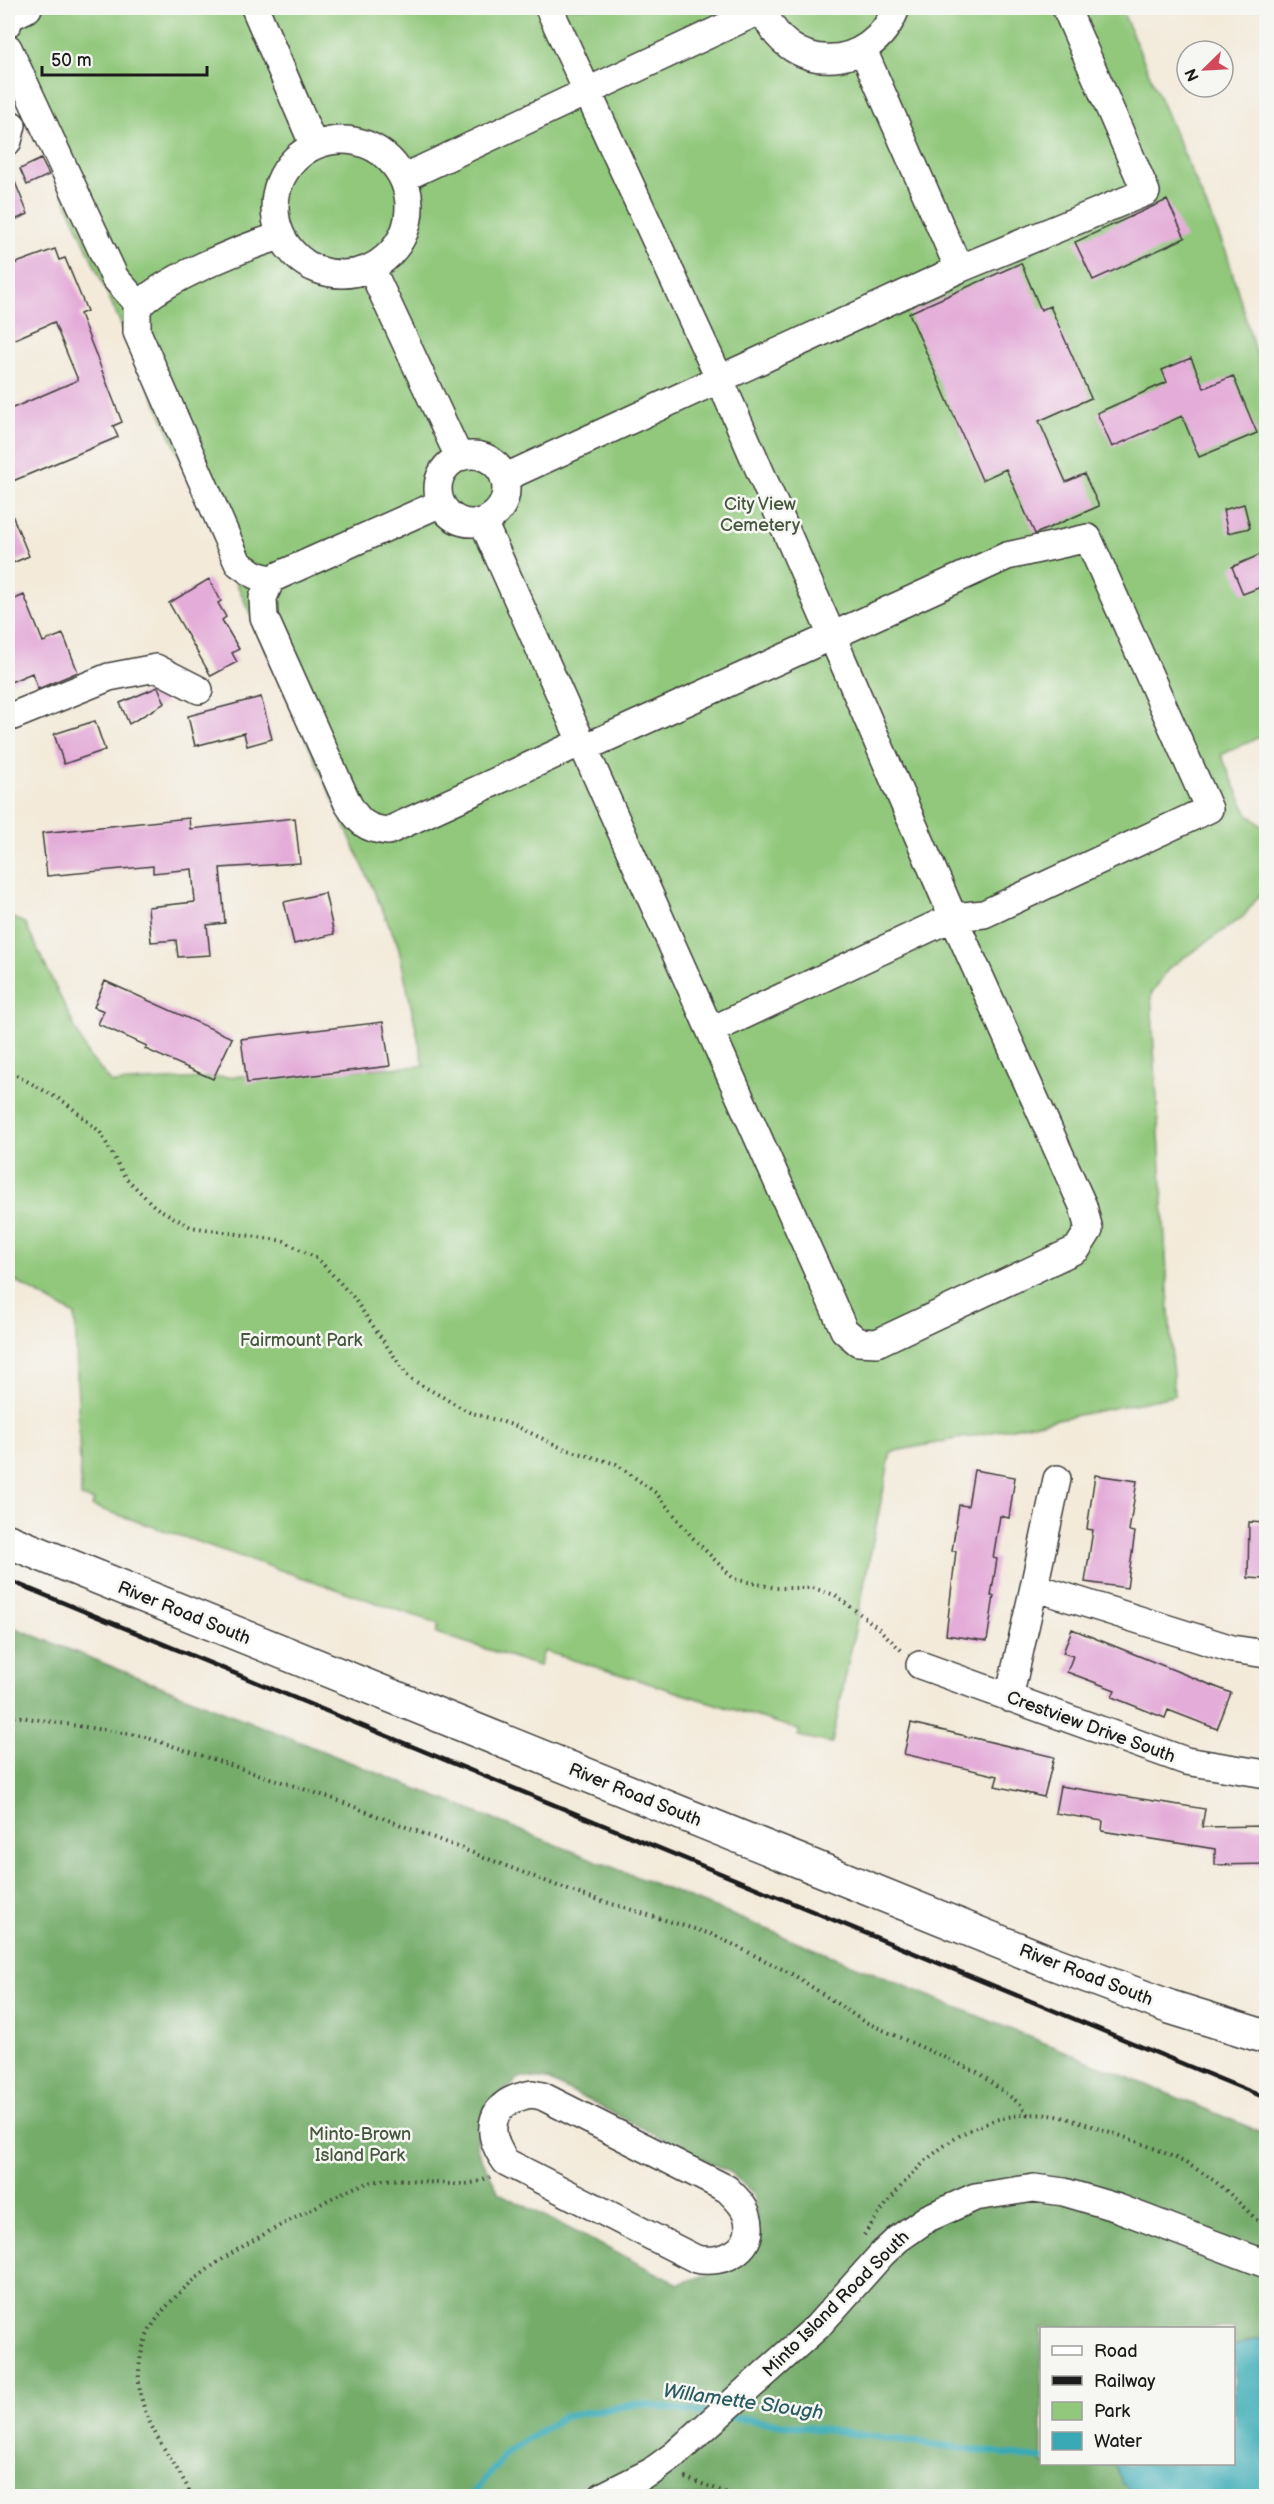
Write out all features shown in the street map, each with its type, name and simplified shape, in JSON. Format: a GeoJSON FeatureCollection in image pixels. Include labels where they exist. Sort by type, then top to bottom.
{"type":"FeatureCollection","features":[{"type":"Feature","properties":{"kind":"main road","name":"River Road South"},"geometry":{"type":"LineString","coordinates":[[8,1541],[1042,1959],[1170,2007],[1266,2037]]}},
{"type":"Feature","properties":{"kind":"street"},"geometry":{"type":"LineString","coordinates":[[8,23],[10,17],[28,8]]}},
{"type":"Feature","properties":{"kind":"street"},"geometry":{"type":"LineString","coordinates":[[255,8],[314,146]]}},
{"type":"Feature","properties":{"kind":"street"},"geometry":{"type":"LineString","coordinates":[[483,522],[712,1030],[844,1330],[858,1342],[877,1343],[1077,1249],[1089,1230],[1083,1206],[953,917],[720,380],[549,8]]}},
{"type":"Feature","properties":{"kind":"street"},"geometry":{"type":"LineString","coordinates":[[403,178],[588,93],[763,8],[772,28],[786,43],[804,54],[824,58],[844,57],[863,50],[879,38],[891,22],[896,8]]}},
{"type":"Feature","properties":{"kind":"street"},"geometry":{"type":"LineString","coordinates":[[504,478],[959,269],[1146,192],[1066,8]]}},
{"type":"Feature","properties":{"kind":"street"},"geometry":{"type":"LineString","coordinates":[[8,48],[115,278],[133,298],[143,300]]}},
{"type":"Feature","properties":{"kind":"street"},"geometry":{"type":"LineString","coordinates":[[863,50],[959,269]]}},
{"type":"Feature","properties":{"kind":"street"},"geometry":{"type":"LineString","coordinates":[[334,140],[355,141],[374,148],[391,160],[403,178],[409,198],[409,219],[401,239],[389,256],[371,268],[351,274],[320,270],[310,266],[293,253],[281,236],[276,215],[276,194],[283,174],[296,158],[314,146],[334,140]]}},
{"type":"Feature","properties":{"kind":"street"},"geometry":{"type":"LineString","coordinates":[[281,236],[259,242],[155,291],[143,300],[137,309],[138,332],[238,563],[255,575],[271,579],[441,504]]}},
{"type":"Feature","properties":{"kind":"street"},"geometry":{"type":"LineString","coordinates":[[371,268],[459,457]]}},
{"type":"Feature","properties":{"kind":"street"},"geometry":{"type":"LineString","coordinates":[[470,455],[491,460],[504,478],[506,488],[500,509],[483,522],[459,521],[449,515],[441,504],[437,483],[441,472],[459,457],[470,455]]}},
{"type":"Feature","properties":{"kind":"street"},"geometry":{"type":"LineString","coordinates":[[271,579],[263,598],[264,617],[348,804],[357,820],[369,829],[388,831],[573,746],[584,748],[1007,556],[1088,538],[1209,809],[984,914],[953,917],[712,1030]]}},
{"type":"Feature","properties":{"kind":"street"},"geometry":{"type":"LineString","coordinates":[[8,718],[109,677],[156,668],[198,690]]}},
{"type":"Feature","properties":{"kind":"street"},"geometry":{"type":"LineString","coordinates":[[1009,1698],[1057,1479]]}},
{"type":"Feature","properties":{"kind":"street"},"geometry":{"type":"LineString","coordinates":[[1034,1587],[1232,1649],[1266,1654]]}},
{"type":"Feature","properties":{"kind":"street","name":"Crestview Drive South"},"geometry":{"type":"LineString","coordinates":[[920,1665],[1186,1761],[1266,1774]]}},
{"type":"Feature","properties":{"kind":"street"},"geometry":{"type":"LineString","coordinates":[[532,2094],[542,2096],[727,2189],[747,2214],[747,2242],[740,2251],[720,2260],[708,2262],[696,2259],[506,2162],[496,2149],[492,2136],[496,2115],[511,2100],[532,2094]]}},
{"type":"Feature","properties":{"kind":"street","name":"Minto Island Road South"},"geometry":{"type":"LineString","coordinates":[[603,2496],[664,2463],[706,2427],[817,2327],[898,2239],[928,2218],[975,2197],[1034,2188],[1064,2192],[1118,2208],[1266,2264]]}},
{"type":"Feature","properties":{"kind":"path"},"geometry":{"type":"LineString","coordinates":[[8,1068],[11,1072],[66,1103],[100,1132],[125,1178],[155,1207],[191,1227],[284,1241],[318,1259],[353,1297],[409,1378],[470,1412],[516,1426],[562,1448],[616,1464],[656,1493],[692,1537],[734,1579],[776,1588],[813,1588],[835,1595],[877,1627],[893,1644],[920,1665]]}},
{"type":"Feature","properties":{"kind":"path"},"geometry":{"type":"LineString","coordinates":[[8,1715],[142,1736],[334,1799],[576,1893],[714,1935],[794,1975],[863,2021],[977,2072],[1020,2104],[1028,2115]]}},
{"type":"Feature","properties":{"kind":"path"},"geometry":{"type":"LineString","coordinates":[[192,2496],[157,2439],[141,2394],[140,2369],[145,2339],[163,2312],[196,2280],[234,2252],[348,2190],[389,2179],[471,2183],[490,2177],[506,2162]]}},
{"type":"Feature","properties":{"kind":"path"},"geometry":{"type":"LineString","coordinates":[[676,2474],[736,2496]]}},
{"type":"Feature","properties":{"kind":"green space","name":"City View Cemetery"},"geometry":{"type":"Polygon","coordinates":[[[8,8],[1121,8],[1227,254],[1266,389],[1266,734],[1221,755],[1247,813],[1263,827],[1266,835],[1266,887],[1243,917],[1169,968],[1151,994],[1174,1396],[891,1452],[832,1743],[798,1736],[800,1730],[544,1651],[539,1666],[436,1633],[439,1624],[92,1506],[94,1501],[81,1497],[75,1315],[8,1277],[8,916],[25,923],[88,1055],[112,1083],[424,1066],[398,945],[8,71],[8,8]]]}},
{"type":"Feature","properties":{"kind":"green space","name":"Minto-Brown Island Park"},"geometry":{"type":"Polygon","coordinates":[[[8,1625],[747,1921],[1266,2134],[1266,2339],[1256,2339],[1235,2346],[1235,2327],[1040,2327],[1040,2465],[1114,2465],[1123,2484],[1138,2496],[8,2496],[8,1625]],[[522,2077],[487,2104],[476,2146],[499,2193],[678,2284],[741,2264],[757,2222],[754,2194],[731,2173],[548,2080],[522,2077]]]}},
{"type":"Feature","properties":{"kind":"water"},"geometry":{"type":"Polygon","coordinates":[[[1256,2339],[1266,2339],[1266,2496],[1138,2496],[1123,2484],[1114,2465],[1235,2465],[1235,2346],[1256,2339]]]}},
{"type":"Feature","properties":{"kind":"building"},"geometry":{"type":"Polygon","coordinates":[[[41,159],[49,175],[27,185],[20,169],[41,159]]]}},
{"type":"Feature","properties":{"kind":"building"},"geometry":{"type":"Polygon","coordinates":[[[8,165],[28,214],[8,223],[8,165]]]}},
{"type":"Feature","properties":{"kind":"building"},"geometry":{"type":"Polygon","coordinates":[[[1167,200],[1185,238],[1093,280],[1075,242],[1167,200]]]}},
{"type":"Feature","properties":{"kind":"building"},"geometry":{"type":"Polygon","coordinates":[[[55,249],[59,260],[65,258],[87,311],[80,314],[122,422],[113,426],[118,437],[8,483],[8,410],[78,380],[54,322],[8,342],[8,266],[55,249]]]}},
{"type":"Feature","properties":{"kind":"building"},"geometry":{"type":"Polygon","coordinates":[[[1021,263],[1041,310],[1050,306],[1091,398],[1039,421],[1066,482],[1084,474],[1099,506],[1035,534],[1006,469],[982,480],[909,313],[1021,263]]]}},
{"type":"Feature","properties":{"kind":"building"},"geometry":{"type":"Polygon","coordinates":[[[1191,358],[1204,388],[1233,376],[1257,433],[1199,457],[1182,416],[1112,447],[1097,413],[1167,382],[1162,370],[1191,358]]]}},
{"type":"Feature","properties":{"kind":"building"},"geometry":{"type":"Polygon","coordinates":[[[1244,504],[1250,528],[1228,533],[1223,510],[1244,504]]]}},
{"type":"Feature","properties":{"kind":"building"},"geometry":{"type":"Polygon","coordinates":[[[8,505],[29,556],[8,565],[8,505]]]}},
{"type":"Feature","properties":{"kind":"building"},"geometry":{"type":"Polygon","coordinates":[[[1266,552],[1266,585],[1243,594],[1232,567],[1266,552]]]}},
{"type":"Feature","properties":{"kind":"building"},"geometry":{"type":"Polygon","coordinates":[[[209,579],[221,601],[218,603],[226,617],[222,620],[239,649],[232,653],[237,662],[211,676],[169,603],[209,579]]]}},
{"type":"Feature","properties":{"kind":"building"},"geometry":{"type":"Polygon","coordinates":[[[24,595],[43,642],[63,634],[78,672],[38,689],[32,673],[8,683],[8,602],[24,595]]]}},
{"type":"Feature","properties":{"kind":"building"},"geometry":{"type":"Polygon","coordinates":[[[158,687],[165,703],[129,724],[120,703],[158,687]]]}},
{"type":"Feature","properties":{"kind":"building"},"geometry":{"type":"Polygon","coordinates":[[[261,697],[272,739],[247,746],[244,733],[195,746],[188,716],[261,697]]]}},
{"type":"Feature","properties":{"kind":"building"},"geometry":{"type":"Polygon","coordinates":[[[95,721],[105,750],[64,764],[54,734],[95,721]]]}},
{"type":"Feature","properties":{"kind":"building"},"geometry":{"type":"Polygon","coordinates":[[[189,818],[190,829],[295,818],[300,863],[220,868],[225,923],[207,925],[210,955],[178,957],[176,940],[151,942],[148,907],[195,902],[192,869],[153,873],[153,866],[47,876],[42,833],[189,818]]]}},
{"type":"Feature","properties":{"kind":"building"},"geometry":{"type":"Polygon","coordinates":[[[325,893],[334,934],[294,944],[284,902],[325,893]]]}},
{"type":"Feature","properties":{"kind":"building"},"geometry":{"type":"Polygon","coordinates":[[[105,981],[232,1038],[213,1079],[145,1049],[147,1046],[98,1024],[104,1011],[94,1007],[105,981]]]}},
{"type":"Feature","properties":{"kind":"building"},"geometry":{"type":"Polygon","coordinates":[[[383,1022],[390,1066],[247,1083],[241,1039],[383,1022]]]}},
{"type":"Feature","properties":{"kind":"building"},"geometry":{"type":"Polygon","coordinates":[[[974,1470],[1015,1477],[1009,1518],[1000,1516],[993,1558],[997,1559],[987,1641],[946,1635],[956,1551],[952,1551],[959,1505],[968,1506],[974,1470]]]}},
{"type":"Feature","properties":{"kind":"building"},"geometry":{"type":"Polygon","coordinates":[[[1095,1475],[1137,1481],[1129,1531],[1135,1532],[1127,1588],[1085,1582],[1093,1530],[1087,1529],[1095,1475]]]}},
{"type":"Feature","properties":{"kind":"building"},"geometry":{"type":"Polygon","coordinates":[[[1249,1522],[1266,1523],[1266,1579],[1248,1578],[1249,1522]]]}},
{"type":"Feature","properties":{"kind":"building"},"geometry":{"type":"Polygon","coordinates":[[[1072,1629],[1231,1693],[1217,1729],[1168,1710],[1165,1718],[1112,1697],[1115,1690],[1067,1672],[1073,1656],[1063,1653],[1072,1629]]]}},
{"type":"Feature","properties":{"kind":"building"},"geometry":{"type":"Polygon","coordinates":[[[911,1723],[1054,1757],[1044,1797],[995,1786],[998,1776],[904,1754],[911,1723]]]}},
{"type":"Feature","properties":{"kind":"building"},"geometry":{"type":"Polygon","coordinates":[[[1060,1786],[1205,1809],[1202,1827],[1266,1826],[1266,1864],[1215,1865],[1215,1849],[1102,1831],[1103,1821],[1055,1813],[1060,1786]]]}},
{"type":"Feature","properties":{"kind":"waterway","name":"Willamette Slough"},"geometry":{"type":"LineString","coordinates":[[471,2496],[509,2451],[564,2416],[638,2404],[709,2414]]}},
{"type":"Feature","properties":{"kind":"waterway","name":"Willamette Slough"},"geometry":{"type":"LineString","coordinates":[[729,2417],[1040,2459]]}},
{"type":"Feature","properties":{"kind":"railway"},"geometry":{"type":"LineString","coordinates":[[8,1580],[1266,2098]]}},
{"type":"Feature","properties":{"kind":"park label","name":"Fairmount Park"},"geometry":{"type":"Point","coordinates":[301,1340]}}]}
